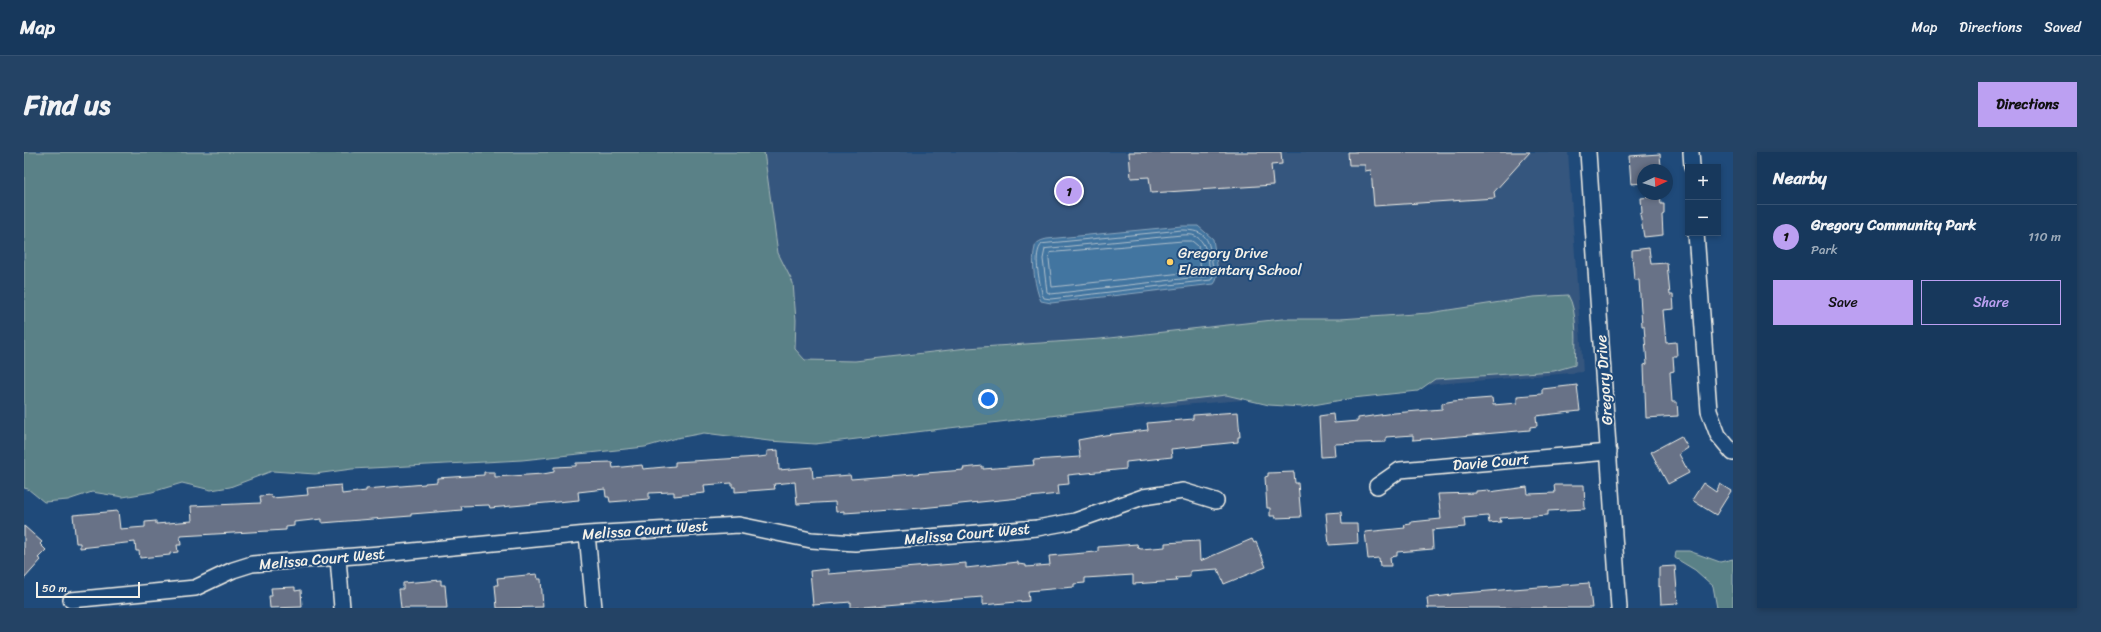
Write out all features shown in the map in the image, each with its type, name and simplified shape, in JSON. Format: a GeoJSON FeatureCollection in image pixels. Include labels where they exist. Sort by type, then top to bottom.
{"type":"FeatureCollection","features":[{"type":"Feature","properties":{"kind":"street","name":"Gregory Drive"},"geometry":{"type":"LineString","coordinates":[[1588,152],[1619,608]]}},
{"type":"Feature","properties":{"kind":"street"},"geometry":{"type":"LineString","coordinates":[[1691,152],[1692,164]]}},
{"type":"Feature","properties":{"kind":"street"},"geometry":{"type":"LineString","coordinates":[[1696,236],[1709,411],[1718,435],[1731,452]]}},
{"type":"Feature","properties":{"kind":"street","name":"Davie Court"},"geometry":{"type":"LineString","coordinates":[[1377,486],[1400,470],[1609,452]]}},
{"type":"Feature","properties":{"kind":"street","name":"Melissa Court West"},"geometry":{"type":"LineString","coordinates":[[71,600],[195,588],[233,570],[252,564],[338,558],[588,534],[739,525],[811,540],[855,543],[1037,528],[1075,521],[1143,496],[1183,491],[1216,501]]}},
{"type":"Feature","properties":{"kind":"street"},"geometry":{"type":"LineString","coordinates":[[588,534],[594,608]]}},
{"type":"Feature","properties":{"kind":"street"},"geometry":{"type":"LineString","coordinates":[[338,558],[342,608]]}},
{"type":"Feature","properties":{"kind":"shaded area","name":"Gregory Drive Elementary School"},"geometry":{"type":"Polygon","coordinates":[[[754,152],[1568,152],[1583,372],[780,438],[754,152]]]}},
{"type":"Feature","properties":{"kind":"green space"},"geometry":{"type":"Polygon","coordinates":[[[24,152],[764,152],[778,253],[793,283],[796,320],[795,349],[805,360],[855,361],[967,348],[1100,339],[1282,319],[1340,319],[1429,313],[1533,297],[1568,295],[1575,319],[1575,365],[1554,371],[1435,379],[1418,391],[1353,398],[1302,407],[1269,405],[1226,395],[815,444],[769,441],[704,433],[677,438],[645,447],[522,460],[352,469],[315,474],[272,471],[230,487],[211,490],[182,483],[152,492],[123,497],[92,492],[68,500],[44,502],[28,489],[24,488],[24,152]]]}},
{"type":"Feature","properties":{"kind":"green space"},"geometry":{"type":"Polygon","coordinates":[[[1676,551],[1689,551],[1720,562],[1733,559],[1733,608],[1717,608],[1713,586],[1695,570],[1675,558],[1676,551]]]}},
{"type":"Feature","properties":{"kind":"water"},"geometry":{"type":"Polygon","coordinates":[[[1182,226],[1198,226],[1213,239],[1218,271],[1214,284],[1051,303],[1041,301],[1034,275],[1033,259],[1035,247],[1040,242],[1047,239],[1182,226]]]}},
{"type":"Feature","properties":{"kind":"building"},"geometry":{"type":"Polygon","coordinates":[[[1129,152],[1281,152],[1282,164],[1271,165],[1273,185],[1151,193],[1149,177],[1131,178],[1129,152]]]}},
{"type":"Feature","properties":{"kind":"building"},"geometry":{"type":"Polygon","coordinates":[[[1348,152],[1530,152],[1494,192],[1495,198],[1374,206],[1371,170],[1365,171],[1365,165],[1349,165],[1348,152]]]}},
{"type":"Feature","properties":{"kind":"building"},"geometry":{"type":"Polygon","coordinates":[[[1660,154],[1661,164],[1637,164],[1637,184],[1631,184],[1629,156],[1660,154]]]}},
{"type":"Feature","properties":{"kind":"building"},"geometry":{"type":"Polygon","coordinates":[[[1641,200],[1660,200],[1661,204],[1664,204],[1664,214],[1662,215],[1663,235],[1644,237],[1640,214],[1642,213],[1641,200]]]}},
{"type":"Feature","properties":{"kind":"building"},"geometry":{"type":"Polygon","coordinates":[[[1649,248],[1651,264],[1667,263],[1670,295],[1673,295],[1674,309],[1663,310],[1666,343],[1676,342],[1677,356],[1673,356],[1674,371],[1670,372],[1672,402],[1677,402],[1678,416],[1646,418],[1644,365],[1647,364],[1644,326],[1642,326],[1639,280],[1634,280],[1632,250],[1649,248]]]}},
{"type":"Feature","properties":{"kind":"building"},"geometry":{"type":"Polygon","coordinates":[[[1577,385],[1580,411],[1536,416],[1537,426],[1530,427],[1530,430],[1413,440],[1413,435],[1386,437],[1386,442],[1334,444],[1335,456],[1321,457],[1319,416],[1333,414],[1334,423],[1358,421],[1358,418],[1394,413],[1442,409],[1442,403],[1453,401],[1492,398],[1493,405],[1517,403],[1517,396],[1542,394],[1542,389],[1577,385]]]}},
{"type":"Feature","properties":{"kind":"building"},"geometry":{"type":"Polygon","coordinates":[[[1238,412],[1240,437],[1238,437],[1238,442],[1171,449],[1172,457],[1126,462],[1126,469],[1068,475],[1069,484],[1058,485],[1059,494],[921,508],[844,513],[844,511],[836,512],[835,502],[797,504],[795,482],[774,484],[775,489],[735,492],[735,487],[732,487],[732,483],[704,485],[705,493],[674,496],[674,492],[649,493],[649,499],[610,502],[609,497],[606,497],[605,489],[578,492],[579,500],[490,508],[489,505],[461,506],[462,510],[411,514],[411,516],[322,523],[322,519],[294,522],[294,526],[286,527],[286,530],[180,536],[181,545],[177,545],[178,552],[170,553],[170,555],[140,558],[139,551],[136,551],[135,542],[80,548],[80,543],[76,543],[73,515],[118,511],[120,529],[145,527],[145,522],[156,521],[156,524],[192,521],[191,506],[261,503],[260,496],[271,495],[272,498],[308,495],[307,488],[341,485],[342,494],[366,491],[366,489],[437,482],[437,478],[484,475],[484,472],[495,472],[495,477],[543,474],[554,472],[554,467],[576,466],[576,463],[612,462],[613,468],[642,465],[643,469],[675,466],[675,462],[767,456],[767,451],[778,450],[779,470],[812,467],[813,478],[850,475],[851,479],[964,470],[963,468],[983,466],[983,469],[1034,465],[1033,460],[1080,457],[1078,440],[1148,430],[1147,423],[1193,419],[1193,415],[1238,412]]]}},
{"type":"Feature","properties":{"kind":"building"},"geometry":{"type":"Polygon","coordinates":[[[1681,436],[1688,448],[1679,454],[1689,473],[1668,484],[1651,452],[1681,436]]]}},
{"type":"Feature","properties":{"kind":"building"},"geometry":{"type":"Polygon","coordinates":[[[1294,472],[1295,483],[1298,483],[1301,517],[1275,518],[1275,516],[1270,516],[1270,508],[1267,508],[1265,477],[1268,476],[1268,473],[1294,472]]]}},
{"type":"Feature","properties":{"kind":"building"},"geometry":{"type":"Polygon","coordinates":[[[1703,483],[1716,492],[1720,484],[1731,491],[1716,515],[1692,500],[1703,483]]]}},
{"type":"Feature","properties":{"kind":"building"},"geometry":{"type":"Polygon","coordinates":[[[1554,485],[1584,485],[1585,509],[1548,511],[1548,515],[1500,518],[1501,522],[1489,523],[1488,516],[1464,518],[1465,527],[1432,530],[1433,549],[1397,552],[1397,556],[1390,557],[1391,566],[1380,566],[1379,558],[1368,559],[1365,532],[1405,528],[1404,525],[1411,524],[1411,522],[1441,519],[1438,494],[1476,493],[1476,491],[1489,490],[1489,492],[1527,487],[1528,494],[1555,493],[1554,485]]]}},
{"type":"Feature","properties":{"kind":"building"},"geometry":{"type":"Polygon","coordinates":[[[1341,512],[1342,524],[1357,524],[1358,543],[1329,545],[1326,513],[1341,512]]]}},
{"type":"Feature","properties":{"kind":"building"},"geometry":{"type":"Polygon","coordinates":[[[24,526],[42,542],[40,544],[46,550],[38,558],[41,560],[24,579],[24,526]]]}},
{"type":"Feature","properties":{"kind":"building"},"geometry":{"type":"Polygon","coordinates":[[[1252,539],[1254,543],[1256,542],[1266,567],[1224,584],[1218,569],[1190,571],[1190,577],[1176,578],[1177,581],[1133,584],[1133,575],[1085,578],[1085,583],[1074,584],[1074,587],[1028,591],[1029,601],[982,605],[982,597],[851,608],[851,602],[813,605],[810,571],[828,569],[828,574],[966,563],[966,568],[1018,562],[1018,564],[1026,565],[1026,567],[1050,565],[1049,556],[1096,552],[1098,551],[1098,547],[1137,544],[1138,548],[1141,549],[1165,547],[1165,543],[1199,541],[1200,561],[1252,539]]]}},
{"type":"Feature","properties":{"kind":"building"},"geometry":{"type":"Polygon","coordinates":[[[1675,566],[1678,603],[1661,604],[1659,567],[1675,566]]]}},
{"type":"Feature","properties":{"kind":"building"},"geometry":{"type":"Polygon","coordinates":[[[537,574],[538,579],[541,579],[543,607],[497,608],[495,585],[498,585],[497,578],[537,574]]]}},
{"type":"Feature","properties":{"kind":"building"},"geometry":{"type":"Polygon","coordinates":[[[441,580],[441,585],[445,585],[447,608],[401,608],[399,589],[403,589],[403,583],[441,580]]]}},
{"type":"Feature","properties":{"kind":"building"},"geometry":{"type":"Polygon","coordinates":[[[1589,583],[1592,608],[1428,608],[1427,598],[1451,594],[1589,583]]]}},
{"type":"Feature","properties":{"kind":"building"},"geometry":{"type":"Polygon","coordinates":[[[295,587],[295,591],[301,590],[302,607],[270,608],[269,596],[272,596],[271,588],[295,587]]]}},
{"type":"Feature","properties":{"kind":"place","name":"Gregory Community Park"},"geometry":{"type":"Point","coordinates":[1069,191]}},
{"type":"Feature","properties":{"kind":"place","name":"Gregory Drive Elementary School"},"geometry":{"type":"Point","coordinates":[1170,262]}}]}
